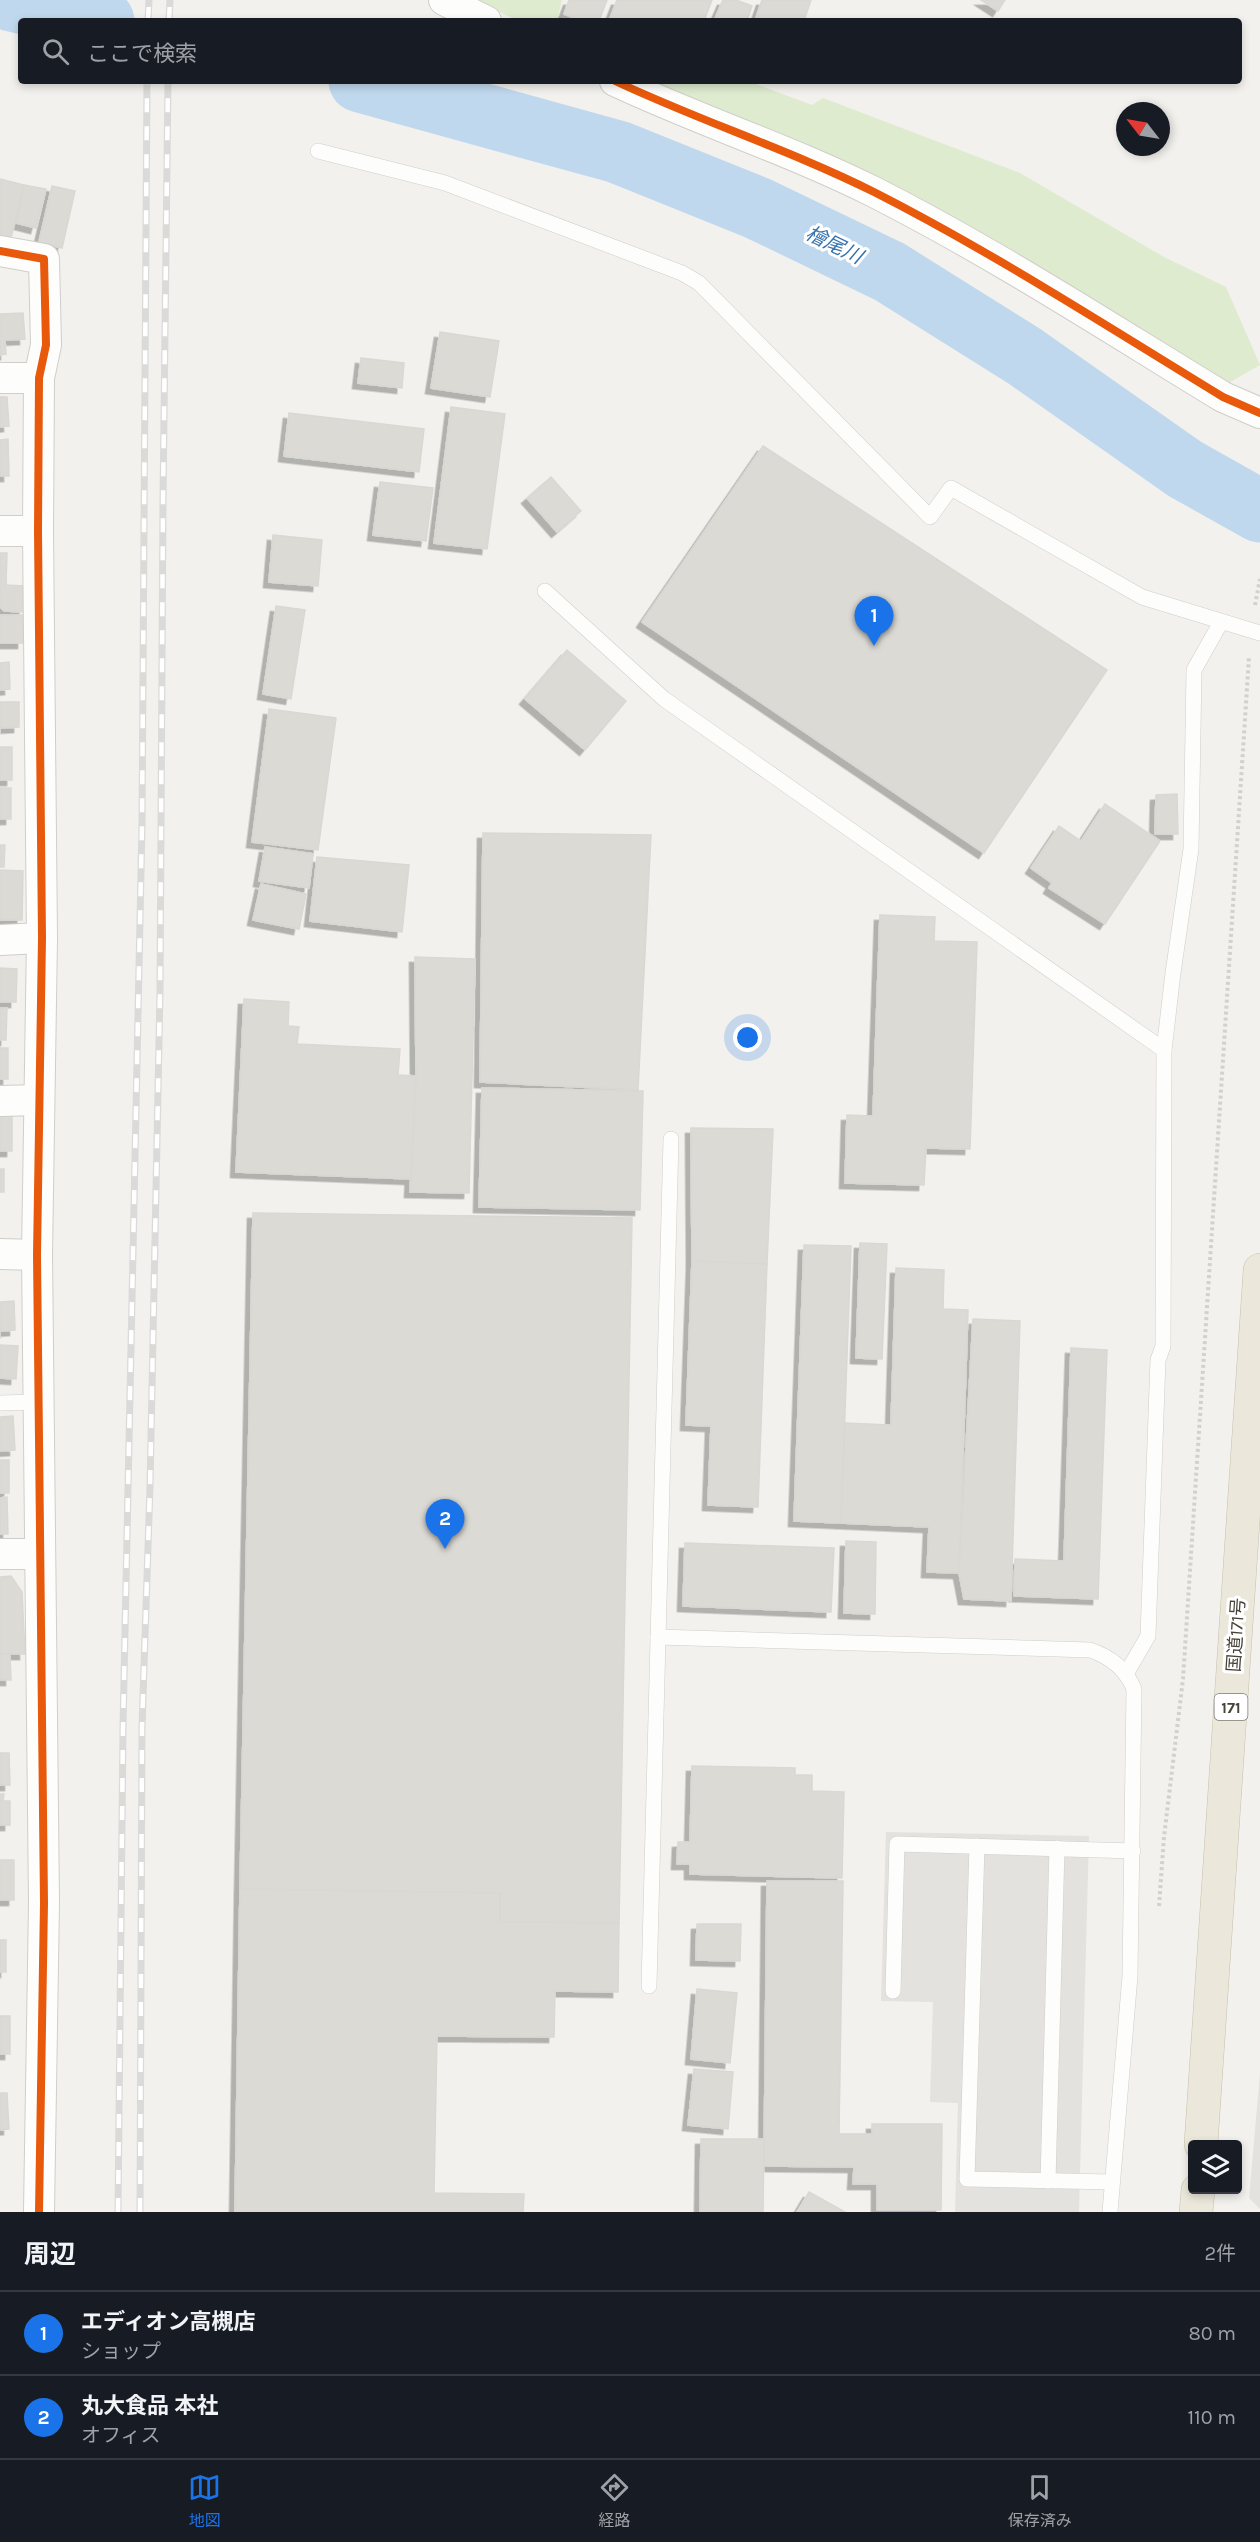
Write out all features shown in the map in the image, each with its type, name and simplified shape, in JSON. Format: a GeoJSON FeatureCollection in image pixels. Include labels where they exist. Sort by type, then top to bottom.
{"type":"FeatureCollection","features":[{"type":"Feature","properties":{"kind":"highway","name":"国道171号"},"geometry":{"type":"LineString","coordinates":[[1201,2140],[1260,1270]]}},
{"type":"Feature","properties":{"kind":"highway"},"geometry":{"type":"LineString","coordinates":[[1196,2212],[1198,2194]]}},
{"type":"Feature","properties":{"kind":"street"},"geometry":{"type":"LineString","coordinates":[[444,0],[480,18]]}},
{"type":"Feature","properties":{"kind":"street"},"geometry":{"type":"LineString","coordinates":[[622,84],[783,150],[875,192],[963,240],[1223,397],[1260,413]]}},
{"type":"Feature","properties":{"kind":"street"},"geometry":{"type":"LineString","coordinates":[[0,251],[44,259],[46,345],[39,378],[38,531],[42,938],[37,1255],[44,1903],[39,2212]]}},
{"type":"Feature","properties":{"kind":"street"},"geometry":{"type":"LineString","coordinates":[[0,378],[39,378]]}},
{"type":"Feature","properties":{"kind":"street"},"geometry":{"type":"LineString","coordinates":[[0,531],[38,531]]}},
{"type":"Feature","properties":{"kind":"street"},"geometry":{"type":"LineString","coordinates":[[0,939],[42,938]]}},
{"type":"Feature","properties":{"kind":"street"},"geometry":{"type":"LineString","coordinates":[[0,1101],[39,1100]]}},
{"type":"Feature","properties":{"kind":"street"},"geometry":{"type":"LineString","coordinates":[[0,1254],[37,1255]]}},
{"type":"Feature","properties":{"kind":"street"},"geometry":{"type":"LineString","coordinates":[[0,1554],[39,1554]]}},
{"type":"Feature","properties":{"kind":"lane"},"geometry":{"type":"LineString","coordinates":[[318,151],[445,183],[682,273],[699,283],[930,517],[951,488],[1142,597],[1256,631]]}},
{"type":"Feature","properties":{"kind":"lane"},"geometry":{"type":"LineString","coordinates":[[545,591],[664,699],[1164,1050]]}},
{"type":"Feature","properties":{"kind":"lane"},"geometry":{"type":"LineString","coordinates":[[1126,1674],[1148,1636],[1158,1360],[1163,1346],[1164,1050],[1191,849],[1194,670],[1221,622]]}},
{"type":"Feature","properties":{"kind":"lane"},"geometry":{"type":"LineString","coordinates":[[649,1986],[671,1139]]}},
{"type":"Feature","properties":{"kind":"lane"},"geometry":{"type":"LineString","coordinates":[[0,1402],[38,1402]]}},
{"type":"Feature","properties":{"kind":"lane"},"geometry":{"type":"LineString","coordinates":[[658,1637],[1090,1650],[1106,1656],[1126,1674],[1134,1689],[1130,1976],[1110,2212]]}},
{"type":"Feature","properties":{"kind":"lane"},"geometry":{"type":"LineString","coordinates":[[893,1991],[897,1844],[1133,1851]]}},
{"type":"Feature","properties":{"kind":"lane"},"geometry":{"type":"LineString","coordinates":[[977,1846],[967,2179],[1112,2182]]}},
{"type":"Feature","properties":{"kind":"lane"},"geometry":{"type":"LineString","coordinates":[[1048,2181],[1057,1848]]}},
{"type":"Feature","properties":{"kind":"path"},"geometry":{"type":"LineString","coordinates":[[1159,1907],[1164,1837],[1184,1667],[1260,579]]}},
{"type":"Feature","properties":{"kind":"green space"},"geometry":{"type":"Polygon","coordinates":[[[475,0],[562,0],[558,16],[562,18],[512,18],[475,0]]]}},
{"type":"Feature","properties":{"kind":"green space"},"geometry":{"type":"Polygon","coordinates":[[[648,84],[756,84],[812,105],[823,98],[1020,173],[1164,257],[1226,287],[1260,365],[1225,385],[648,84]]]}},
{"type":"Feature","properties":{"kind":"shaded area"},"geometry":{"type":"Polygon","coordinates":[[[886,1832],[1089,1836],[1079,2212],[955,2212],[958,2103],[930,2102],[933,2002],[881,2001],[886,1832]]]}},
{"type":"Feature","properties":{"kind":"shaded area"},"geometry":{"type":"Polygon","coordinates":[[[1260,2073],[1260,2209],[1249,2198],[1260,2073]]]}},
{"type":"Feature","properties":{"kind":"building"},"geometry":{"type":"Polygon","coordinates":[[[569,0],[607,0],[600,18],[574,18],[564,14],[569,0]]]}},
{"type":"Feature","properties":{"kind":"building"},"geometry":{"type":"Polygon","coordinates":[[[617,0],[712,0],[705,18],[610,18],[617,0]]]}},
{"type":"Feature","properties":{"kind":"building"},"geometry":{"type":"Polygon","coordinates":[[[723,0],[736,0],[752,6],[748,18],[715,18],[723,0]]]}},
{"type":"Feature","properties":{"kind":"building"},"geometry":{"type":"Polygon","coordinates":[[[762,0],[811,0],[805,18],[756,18],[762,0]]]}},
{"type":"Feature","properties":{"kind":"building"},"geometry":{"type":"Polygon","coordinates":[[[981,0],[1005,0],[998,11],[981,0]]]}},
{"type":"Feature","properties":{"kind":"building"},"geometry":{"type":"Polygon","coordinates":[[[0,179],[24,185],[10,242],[0,239],[0,179]]]}},
{"type":"Feature","properties":{"kind":"building"},"geometry":{"type":"Polygon","coordinates":[[[24,185],[46,189],[36,228],[16,223],[24,185]]]}},
{"type":"Feature","properties":{"kind":"building"},"geometry":{"type":"Polygon","coordinates":[[[52,186],[75,191],[62,248],[39,242],[52,186]]]}},
{"type":"Feature","properties":{"kind":"building"},"geometry":{"type":"Polygon","coordinates":[[[23,313],[25,339],[5,340],[6,354],[0,355],[0,314],[23,313]]]}},
{"type":"Feature","properties":{"kind":"building"},"geometry":{"type":"Polygon","coordinates":[[[440,332],[499,341],[490,397],[431,388],[440,332]]]}},
{"type":"Feature","properties":{"kind":"building"},"geometry":{"type":"Polygon","coordinates":[[[361,358],[404,363],[402,388],[358,383],[361,358]]]}},
{"type":"Feature","properties":{"kind":"building"},"geometry":{"type":"Polygon","coordinates":[[[0,397],[7,397],[9,426],[0,427],[0,397]]]}},
{"type":"Feature","properties":{"kind":"building"},"geometry":{"type":"Polygon","coordinates":[[[451,407],[505,414],[487,549],[434,543],[451,407]]]}},
{"type":"Feature","properties":{"kind":"building"},"geometry":{"type":"Polygon","coordinates":[[[289,413],[424,429],[419,472],[284,456],[289,413]]]}},
{"type":"Feature","properties":{"kind":"building"},"geometry":{"type":"Polygon","coordinates":[[[8,439],[9,476],[0,476],[0,440],[8,439]]]}},
{"type":"Feature","properties":{"kind":"building"},"geometry":{"type":"Polygon","coordinates":[[[763,446],[1107,670],[984,853],[642,622],[763,446]]]}},
{"type":"Feature","properties":{"kind":"building"},"geometry":{"type":"Polygon","coordinates":[[[551,477],[581,511],[557,532],[527,498],[551,477]]]}},
{"type":"Feature","properties":{"kind":"building"},"geometry":{"type":"Polygon","coordinates":[[[380,482],[433,488],[426,541],[373,535],[380,482]]]}},
{"type":"Feature","properties":{"kind":"building"},"geometry":{"type":"Polygon","coordinates":[[[273,535],[322,540],[318,586],[269,582],[273,535]]]}},
{"type":"Feature","properties":{"kind":"building"},"geometry":{"type":"Polygon","coordinates":[[[0,553],[7,553],[6,585],[25,586],[24,612],[4,611],[0,607],[0,553]]]}},
{"type":"Feature","properties":{"kind":"building"},"geometry":{"type":"Polygon","coordinates":[[[276,606],[305,610],[291,699],[263,694],[276,606]]]}},
{"type":"Feature","properties":{"kind":"building"},"geometry":{"type":"Polygon","coordinates":[[[0,615],[23,615],[23,643],[0,643],[0,615]]]}},
{"type":"Feature","properties":{"kind":"building"},"geometry":{"type":"Polygon","coordinates":[[[567,650],[626,701],[585,750],[525,699],[567,650]]]}},
{"type":"Feature","properties":{"kind":"building"},"geometry":{"type":"Polygon","coordinates":[[[9,662],[10,689],[0,690],[0,663],[9,662]]]}},
{"type":"Feature","properties":{"kind":"building"},"geometry":{"type":"Polygon","coordinates":[[[0,702],[19,702],[19,727],[0,728],[0,702]]]}},
{"type":"Feature","properties":{"kind":"building"},"geometry":{"type":"Polygon","coordinates":[[[269,709],[336,718],[318,850],[252,842],[269,709]]]}},
{"type":"Feature","properties":{"kind":"building"},"geometry":{"type":"Polygon","coordinates":[[[0,747],[12,747],[12,780],[0,780],[0,747]]]}},
{"type":"Feature","properties":{"kind":"building"},"geometry":{"type":"Polygon","coordinates":[[[0,788],[11,788],[11,819],[0,819],[0,788]]]}},
{"type":"Feature","properties":{"kind":"building"},"geometry":{"type":"Polygon","coordinates":[[[1177,794],[1178,834],[1155,834],[1156,795],[1177,794]]]}},
{"type":"Feature","properties":{"kind":"building"},"geometry":{"type":"Polygon","coordinates":[[[1105,804],[1160,841],[1105,924],[1049,888],[1052,883],[1031,868],[1059,826],[1081,841],[1105,804]]]}},
{"type":"Feature","properties":{"kind":"building"},"geometry":{"type":"Polygon","coordinates":[[[483,833],[651,835],[638,1090],[480,1082],[483,833]]]}},
{"type":"Feature","properties":{"kind":"building"},"geometry":{"type":"Polygon","coordinates":[[[0,845],[5,845],[4,867],[0,867],[0,845]]]}},
{"type":"Feature","properties":{"kind":"building"},"geometry":{"type":"Polygon","coordinates":[[[265,847],[313,854],[309,888],[259,881],[265,847]]]}},
{"type":"Feature","properties":{"kind":"building"},"geometry":{"type":"Polygon","coordinates":[[[317,857],[409,865],[402,932],[310,921],[317,857]]]}},
{"type":"Feature","properties":{"kind":"building"},"geometry":{"type":"Polygon","coordinates":[[[0,870],[23,871],[22,920],[0,920],[0,870]]]}},
{"type":"Feature","properties":{"kind":"building"},"geometry":{"type":"Polygon","coordinates":[[[261,884],[306,894],[299,929],[253,920],[261,884]]]}},
{"type":"Feature","properties":{"kind":"building"},"geometry":{"type":"Polygon","coordinates":[[[880,915],[935,917],[934,941],[977,942],[970,1149],[926,1148],[924,1185],[845,1183],[847,1115],[873,1116],[880,915]]]}},
{"type":"Feature","properties":{"kind":"building"},"geometry":{"type":"Polygon","coordinates":[[[415,957],[475,959],[469,1193],[410,1192],[416,1076],[415,957]]]}},
{"type":"Feature","properties":{"kind":"building"},"geometry":{"type":"Polygon","coordinates":[[[0,968],[17,969],[16,1002],[0,1002],[0,968]]]}},
{"type":"Feature","properties":{"kind":"building"},"geometry":{"type":"Polygon","coordinates":[[[244,999],[289,1002],[288,1026],[299,1027],[297,1044],[400,1049],[398,1075],[416,1076],[411,1179],[236,1172],[244,999]]]}},
{"type":"Feature","properties":{"kind":"building"},"geometry":{"type":"Polygon","coordinates":[[[0,1008],[7,1008],[6,1040],[0,1040],[0,1008]]]}},
{"type":"Feature","properties":{"kind":"building"},"geometry":{"type":"Polygon","coordinates":[[[0,1048],[8,1048],[8,1079],[0,1079],[0,1048]]]}},
{"type":"Feature","properties":{"kind":"building"},"geometry":{"type":"Polygon","coordinates":[[[482,1088],[643,1091],[640,1210],[479,1207],[482,1088]]]}},
{"type":"Feature","properties":{"kind":"building"},"geometry":{"type":"Polygon","coordinates":[[[0,1114],[12,1114],[12,1151],[0,1151],[0,1114]]]}},
{"type":"Feature","properties":{"kind":"building"},"geometry":{"type":"Polygon","coordinates":[[[691,1128],[773,1129],[767,1264],[692,1261],[691,1128]]]}},
{"type":"Feature","properties":{"kind":"building"},"geometry":{"type":"Polygon","coordinates":[[[0,1169],[4,1169],[4,1192],[0,1192],[0,1169]]]}},
{"type":"Feature","properties":{"kind":"building"},"geometry":{"type":"Polygon","coordinates":[[[253,1213],[632,1218],[619,1923],[500,1922],[500,1893],[240,1889],[253,1213]]]}},
{"type":"Feature","properties":{"kind":"building"},"geometry":{"type":"Polygon","coordinates":[[[860,1243],[887,1244],[882,1359],[856,1358],[860,1243]]]}},
{"type":"Feature","properties":{"kind":"building"},"geometry":{"type":"Polygon","coordinates":[[[804,1245],[851,1246],[841,1523],[794,1521],[804,1245]]]}},
{"type":"Feature","properties":{"kind":"building"},"geometry":{"type":"Polygon","coordinates":[[[692,1261],[767,1264],[758,1507],[708,1505],[711,1426],[686,1425],[692,1261]]]}},
{"type":"Feature","properties":{"kind":"building"},"geometry":{"type":"Polygon","coordinates":[[[896,1268],[944,1270],[943,1309],[968,1310],[959,1573],[927,1572],[929,1527],[841,1523],[845,1423],[891,1425],[896,1268]]]}},
{"type":"Feature","properties":{"kind":"building"},"geometry":{"type":"Polygon","coordinates":[[[14,1301],[15,1330],[0,1331],[0,1302],[14,1301]]]}},
{"type":"Feature","properties":{"kind":"building"},"geometry":{"type":"Polygon","coordinates":[[[973,1319],[1020,1321],[1011,1601],[964,1599],[959,1573],[973,1319]]]}},
{"type":"Feature","properties":{"kind":"building"},"geometry":{"type":"Polygon","coordinates":[[[0,1345],[18,1346],[16,1379],[0,1378],[0,1345]]]}},
{"type":"Feature","properties":{"kind":"building"},"geometry":{"type":"Polygon","coordinates":[[[1071,1348],[1107,1350],[1098,1599],[1014,1596],[1015,1559],[1064,1561],[1071,1348]]]}},
{"type":"Feature","properties":{"kind":"building"},"geometry":{"type":"Polygon","coordinates":[[[13,1416],[15,1450],[0,1451],[0,1417],[13,1416]]]}},
{"type":"Feature","properties":{"kind":"building"},"geometry":{"type":"Polygon","coordinates":[[[0,1460],[9,1460],[9,1493],[0,1493],[0,1460]]]}},
{"type":"Feature","properties":{"kind":"building"},"geometry":{"type":"Polygon","coordinates":[[[7,1497],[8,1534],[0,1534],[0,1498],[7,1497]]]}},
{"type":"Feature","properties":{"kind":"building"},"geometry":{"type":"Polygon","coordinates":[[[846,1541],[876,1542],[875,1614],[844,1613],[846,1541]]]}},
{"type":"Feature","properties":{"kind":"building"},"geometry":{"type":"Polygon","coordinates":[[[685,1543],[834,1548],[831,1612],[683,1606],[685,1543]]]}},
{"type":"Feature","properties":{"kind":"building"},"geometry":{"type":"Polygon","coordinates":[[[11,1576],[22,1592],[25,1654],[0,1654],[0,1577],[11,1576]]]}},
{"type":"Feature","properties":{"kind":"building"},"geometry":{"type":"Polygon","coordinates":[[[0,1654],[10,1654],[11,1680],[0,1680],[0,1654]]]}},
{"type":"Feature","properties":{"kind":"building"},"geometry":{"type":"Polygon","coordinates":[[[0,1753],[9,1753],[10,1785],[0,1785],[0,1753]]]}},
{"type":"Feature","properties":{"kind":"building"},"geometry":{"type":"Polygon","coordinates":[[[692,1766],[795,1768],[795,1775],[812,1775],[812,1791],[844,1792],[842,1878],[690,1874],[690,1864],[677,1864],[678,1842],[690,1842],[692,1766]]]}},
{"type":"Feature","properties":{"kind":"building"},"geometry":{"type":"Polygon","coordinates":[[[0,1794],[4,1794],[3,1801],[10,1801],[10,1825],[0,1825],[0,1794]]]}},
{"type":"Feature","properties":{"kind":"building"},"geometry":{"type":"Polygon","coordinates":[[[0,1860],[14,1860],[14,1900],[0,1900],[0,1860]]]}},
{"type":"Feature","properties":{"kind":"building"},"geometry":{"type":"Polygon","coordinates":[[[767,1881],[843,1881],[839,2134],[872,2134],[872,2124],[942,2124],[941,2210],[877,2210],[877,2184],[853,2184],[854,2167],[764,2166],[767,1881]]]}},
{"type":"Feature","properties":{"kind":"building"},"geometry":{"type":"Polygon","coordinates":[[[240,1889],[500,1893],[500,1922],[619,1923],[618,1992],[555,1991],[554,2037],[437,2036],[434,2193],[524,2194],[523,2212],[235,2212],[240,1889]]]}},
{"type":"Feature","properties":{"kind":"building"},"geometry":{"type":"Polygon","coordinates":[[[697,1924],[741,1924],[740,1961],[696,1960],[697,1924]]]}},
{"type":"Feature","properties":{"kind":"building"},"geometry":{"type":"Polygon","coordinates":[[[0,1940],[6,1940],[6,1972],[0,1972],[0,1940]]]}},
{"type":"Feature","properties":{"kind":"building"},"geometry":{"type":"Polygon","coordinates":[[[697,1989],[737,1993],[730,2063],[691,2059],[697,1989]]]}},
{"type":"Feature","properties":{"kind":"building"},"geometry":{"type":"Polygon","coordinates":[[[0,2016],[10,2016],[10,2054],[0,2054],[0,2016]]]}},
{"type":"Feature","properties":{"kind":"building"},"geometry":{"type":"Polygon","coordinates":[[[694,2069],[733,2072],[728,2129],[688,2125],[694,2069]]]}},
{"type":"Feature","properties":{"kind":"building"},"geometry":{"type":"Polygon","coordinates":[[[0,2093],[7,2093],[9,2129],[0,2130],[0,2093]]]}},
{"type":"Feature","properties":{"kind":"building"},"geometry":{"type":"Polygon","coordinates":[[[701,2139],[764,2139],[763,2212],[700,2212],[701,2139]]]}},
{"type":"Feature","properties":{"kind":"building"},"geometry":{"type":"Polygon","coordinates":[[[809,2192],[845,2212],[797,2212],[809,2192]]]}},
{"type":"Feature","properties":{"kind":"waterway","name":"檜尾川"},"geometry":{"type":"LineString","coordinates":[[12,0],[90,18]]}},
{"type":"Feature","properties":{"kind":"waterway","name":"檜尾川"},"geometry":{"type":"LineString","coordinates":[[371,84],[618,152],[757,208],[890,272],[1024,356],[1185,469],[1260,511]]}},
{"type":"Feature","properties":{"kind":"railway"},"geometry":{"type":"LineString","coordinates":[[148,18],[149,0]]}},
{"type":"Feature","properties":{"kind":"railway"},"geometry":{"type":"LineString","coordinates":[[169,18],[170,0]]}},
{"type":"Feature","properties":{"kind":"railway"},"geometry":{"type":"LineString","coordinates":[[118,2212],[123,1727],[142,825],[147,84]]}},
{"type":"Feature","properties":{"kind":"railway"},"geometry":{"type":"LineString","coordinates":[[140,2212],[142,1727],[150,1487],[160,992],[168,84]]}},
{"type":"Feature","properties":{"kind":"cycle path"},"geometry":{"type":"LineString","coordinates":[[622,84],[842,177],[919,215],[1094,317],[1223,397],[1260,413]]}},
{"type":"Feature","properties":{"kind":"cycle path"},"geometry":{"type":"LineString","coordinates":[[0,251],[44,259],[46,345],[39,378],[38,531],[42,938],[37,1255],[44,1903],[39,2212]]}},
{"type":"Feature","properties":{"kind":"place","name":"エディオン高槻店"},"geometry":{"type":"Point","coordinates":[874,646]}},
{"type":"Feature","properties":{"kind":"place","name":"丸大食品 本社"},"geometry":{"type":"Point","coordinates":[445,1549]}}]}
